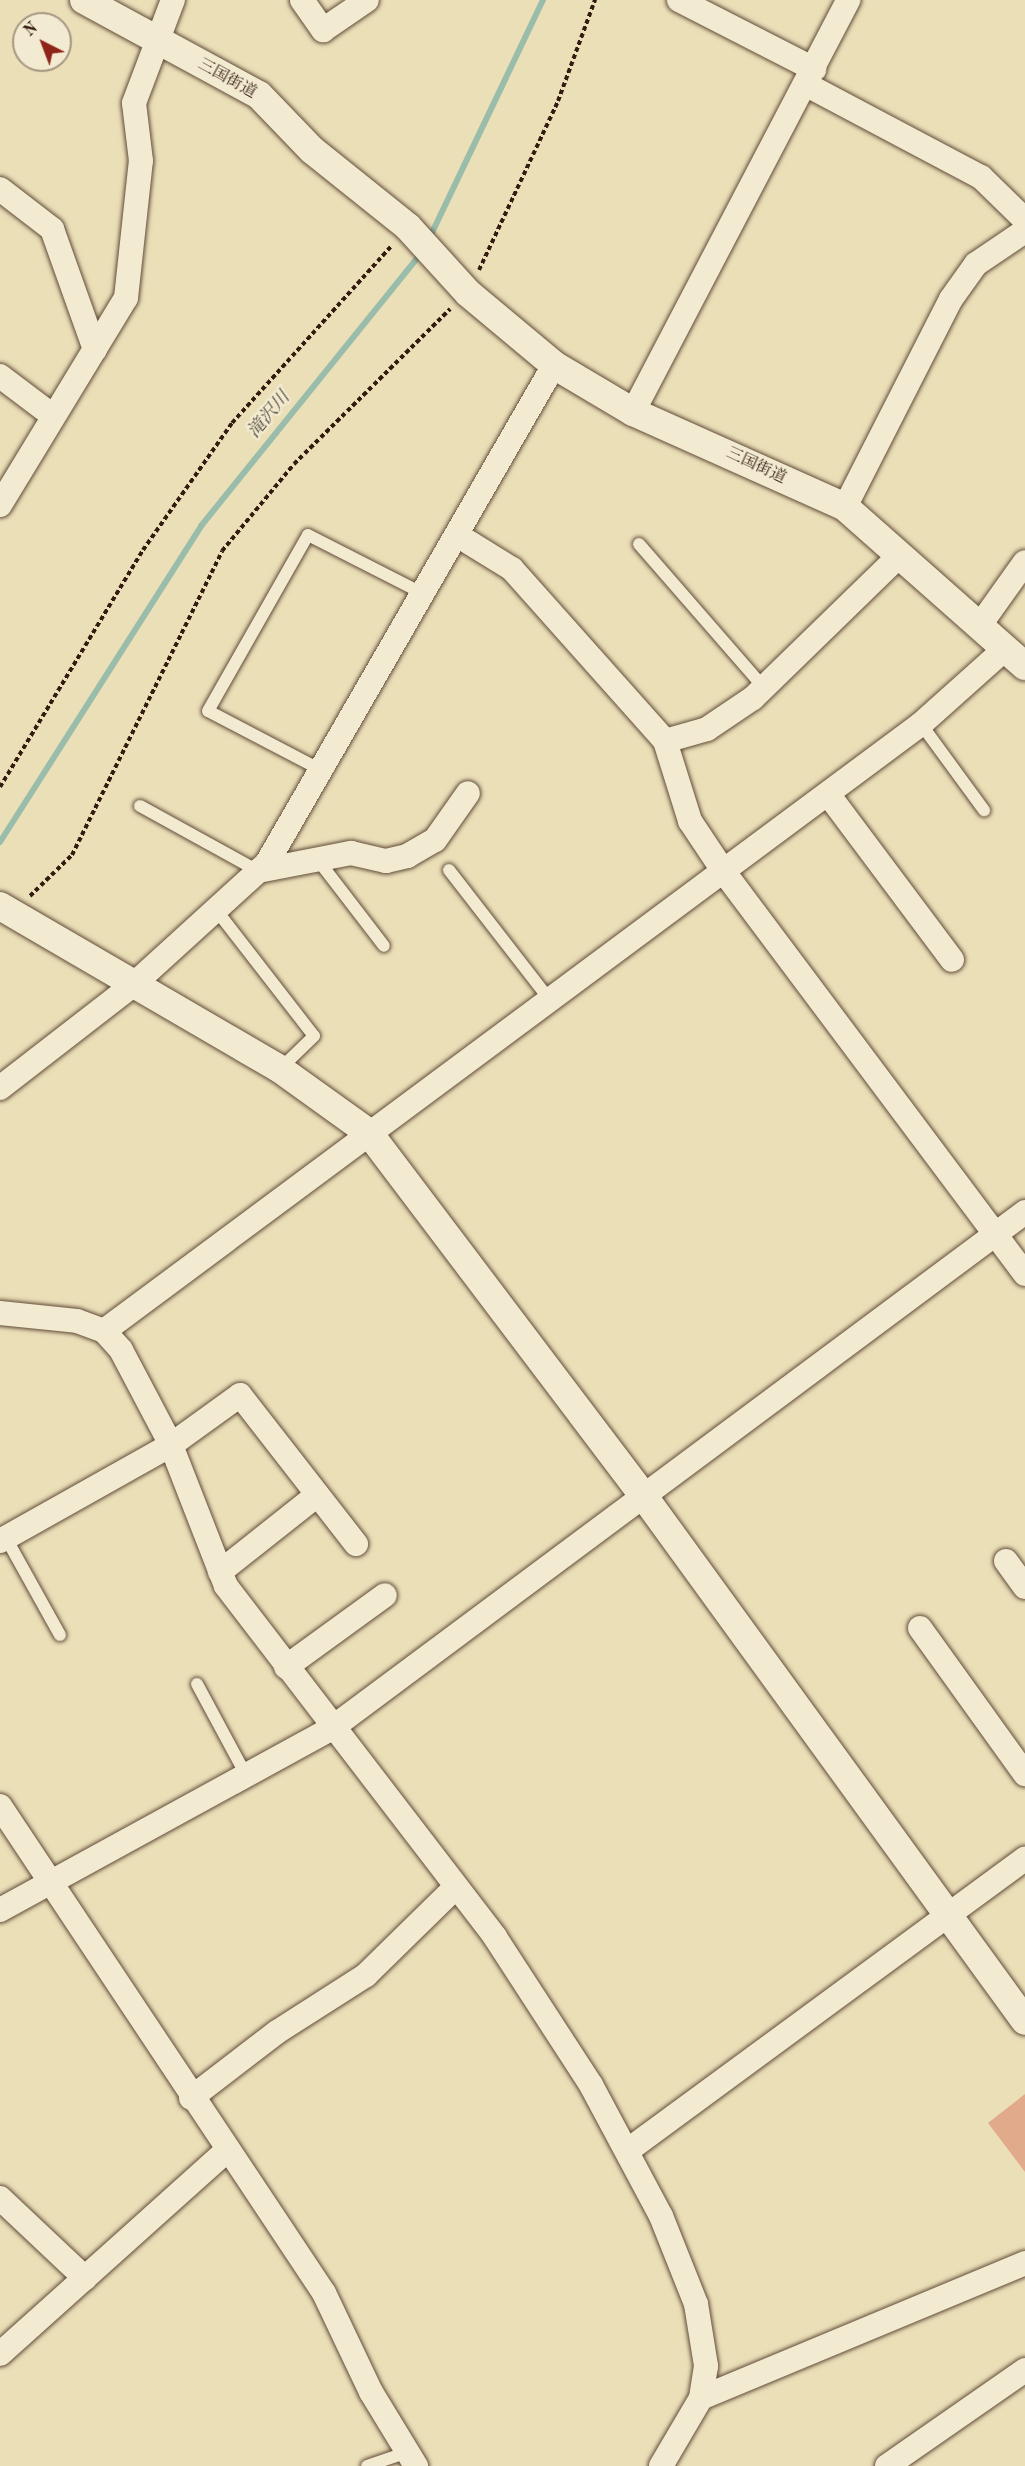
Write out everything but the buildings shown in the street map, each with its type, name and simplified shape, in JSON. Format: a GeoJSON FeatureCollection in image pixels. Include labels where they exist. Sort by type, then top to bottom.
{"type":"FeatureCollection","features":[{"type":"Feature","properties":{"kind":"street","name":"三国街道"},"geometry":{"type":"LineString","coordinates":[[84,0],[259,95],[312,150],[408,227],[468,293],[554,365],[633,412],[845,507],[901,554],[1015,657]]}},
{"type":"Feature","properties":{"kind":"street"},"geometry":{"type":"LineString","coordinates":[[0,505],[126,298],[141,161],[134,103],[173,0]]}},
{"type":"Feature","properties":{"kind":"street"},"geometry":{"type":"LineString","coordinates":[[302,0],[323,30],[367,0]]}},
{"type":"Feature","properties":{"kind":"street"},"geometry":{"type":"LineString","coordinates":[[679,0],[981,177],[1025,220]]}},
{"type":"Feature","properties":{"kind":"street"},"geometry":{"type":"LineString","coordinates":[[633,412],[811,77],[848,0]]}},
{"type":"Feature","properties":{"kind":"street"},"geometry":{"type":"LineString","coordinates":[[0,189],[52,229],[95,350]]}},
{"type":"Feature","properties":{"kind":"street"},"geometry":{"type":"LineString","coordinates":[[845,507],[951,299],[976,264],[1025,231]]}},
{"type":"Feature","properties":{"kind":"street"},"geometry":{"type":"LineString","coordinates":[[0,1088],[133,985],[217,911],[258,871],[321,770],[424,594],[554,365]]}},
{"type":"Feature","properties":{"kind":"street"},"geometry":{"type":"LineString","coordinates":[[0,376],[53,416]]}},
{"type":"Feature","properties":{"kind":"street"},"geometry":{"type":"LineString","coordinates":[[457,535],[512,569],[665,741],[690,821],[724,872],[1025,1274]]}},
{"type":"Feature","properties":{"kind":"street"},"geometry":{"type":"LineString","coordinates":[[665,741],[707,729],[764,688],[901,554]]}},
{"type":"Feature","properties":{"kind":"street"},"geometry":{"type":"LineString","coordinates":[[980,625],[1025,562]]}},
{"type":"Feature","properties":{"kind":"street"},"geometry":{"type":"LineString","coordinates":[[104,1331],[921,724],[1015,657]]}},
{"type":"Feature","properties":{"kind":"street"},"geometry":{"type":"LineString","coordinates":[[258,871],[351,853],[386,861],[407,856],[435,840],[468,793]]}},
{"type":"Feature","properties":{"kind":"street"},"geometry":{"type":"LineString","coordinates":[[828,794],[952,960]]}},
{"type":"Feature","properties":{"kind":"street"},"geometry":{"type":"LineString","coordinates":[[6,909],[280,1069],[369,1133],[645,1498],[947,1917],[1025,2021]]}},
{"type":"Feature","properties":{"kind":"street"},"geometry":{"type":"LineString","coordinates":[[0,1910],[332,1728],[997,1236],[1025,1212]]}},
{"type":"Feature","properties":{"kind":"street"},"geometry":{"type":"LineString","coordinates":[[0,1313],[55,1316],[104,1331],[121,1350],[171,1445],[220,1572],[286,1667],[456,1887],[544,2011],[627,2151],[696,2304],[706,2366],[701,2398],[661,2466]]}},
{"type":"Feature","properties":{"kind":"street"},"geometry":{"type":"LineString","coordinates":[[3,1539],[171,1445],[240,1395],[356,1544]]}},
{"type":"Feature","properties":{"kind":"street"},"geometry":{"type":"LineString","coordinates":[[220,1572],[317,1495]]}},
{"type":"Feature","properties":{"kind":"street"},"geometry":{"type":"LineString","coordinates":[[1006,1561],[1025,1587]]}},
{"type":"Feature","properties":{"kind":"street"},"geometry":{"type":"LineString","coordinates":[[286,1667],[385,1595]]}},
{"type":"Feature","properties":{"kind":"street"},"geometry":{"type":"LineString","coordinates":[[920,1628],[1025,1774]]}},
{"type":"Feature","properties":{"kind":"street"},"geometry":{"type":"LineString","coordinates":[[0,1806],[47,1884],[324,2293],[411,2459]]}},
{"type":"Feature","properties":{"kind":"street"},"geometry":{"type":"LineString","coordinates":[[627,2151],[1025,1859]]}},
{"type":"Feature","properties":{"kind":"street"},"geometry":{"type":"LineString","coordinates":[[191,2098],[277,2032],[366,1975],[456,1887]]}},
{"type":"Feature","properties":{"kind":"street"},"geometry":{"type":"LineString","coordinates":[[2,2347],[85,2278],[226,2151]]}},
{"type":"Feature","properties":{"kind":"street"},"geometry":{"type":"LineString","coordinates":[[0,2198],[85,2278]]}},
{"type":"Feature","properties":{"kind":"street"},"geometry":{"type":"LineString","coordinates":[[701,2398],[1025,2263]]}},
{"type":"Feature","properties":{"kind":"street"},"geometry":{"type":"LineString","coordinates":[[887,2466],[1025,2370]]}},
{"type":"Feature","properties":{"kind":"lane"},"geometry":{"type":"LineString","coordinates":[[321,770],[208,711],[308,535],[424,594]]}},
{"type":"Feature","properties":{"kind":"lane"},"geometry":{"type":"LineString","coordinates":[[639,544],[764,688]]}},
{"type":"Feature","properties":{"kind":"lane"},"geometry":{"type":"LineString","coordinates":[[921,724],[984,810]]}},
{"type":"Feature","properties":{"kind":"lane"},"geometry":{"type":"LineString","coordinates":[[140,806],[258,871]]}},
{"type":"Feature","properties":{"kind":"lane"},"geometry":{"type":"LineString","coordinates":[[318,860],[384,946]]}},
{"type":"Feature","properties":{"kind":"lane"},"geometry":{"type":"LineString","coordinates":[[449,870],[550,1000]]}},
{"type":"Feature","properties":{"kind":"lane"},"geometry":{"type":"LineString","coordinates":[[217,911],[314,1036],[280,1069]]}},
{"type":"Feature","properties":{"kind":"lane"},"geometry":{"type":"LineString","coordinates":[[3,1539],[60,1635]]}},
{"type":"Feature","properties":{"kind":"lane"},"geometry":{"type":"LineString","coordinates":[[197,1684],[246,1775]]}},
{"type":"Feature","properties":{"kind":"lane"},"geometry":{"type":"LineString","coordinates":[[367,2466],[411,2459]]}},
{"type":"Feature","properties":{"kind":"path"},"geometry":{"type":"LineString","coordinates":[[6,909],[72,855],[222,551],[294,464],[431,324],[468,293],[558,101],[595,0]]}},
{"type":"Feature","properties":{"kind":"path"},"geometry":{"type":"LineString","coordinates":[[0,787],[143,550],[232,423],[408,227]]}},
{"type":"Feature","properties":{"kind":"waterway","name":"滝沢川"},"geometry":{"type":"LineString","coordinates":[[429,239],[543,0]]}},
{"type":"Feature","properties":{"kind":"waterway","name":"滝沢川"},"geometry":{"type":"LineString","coordinates":[[0,842],[201,526],[421,253]]}}]}
